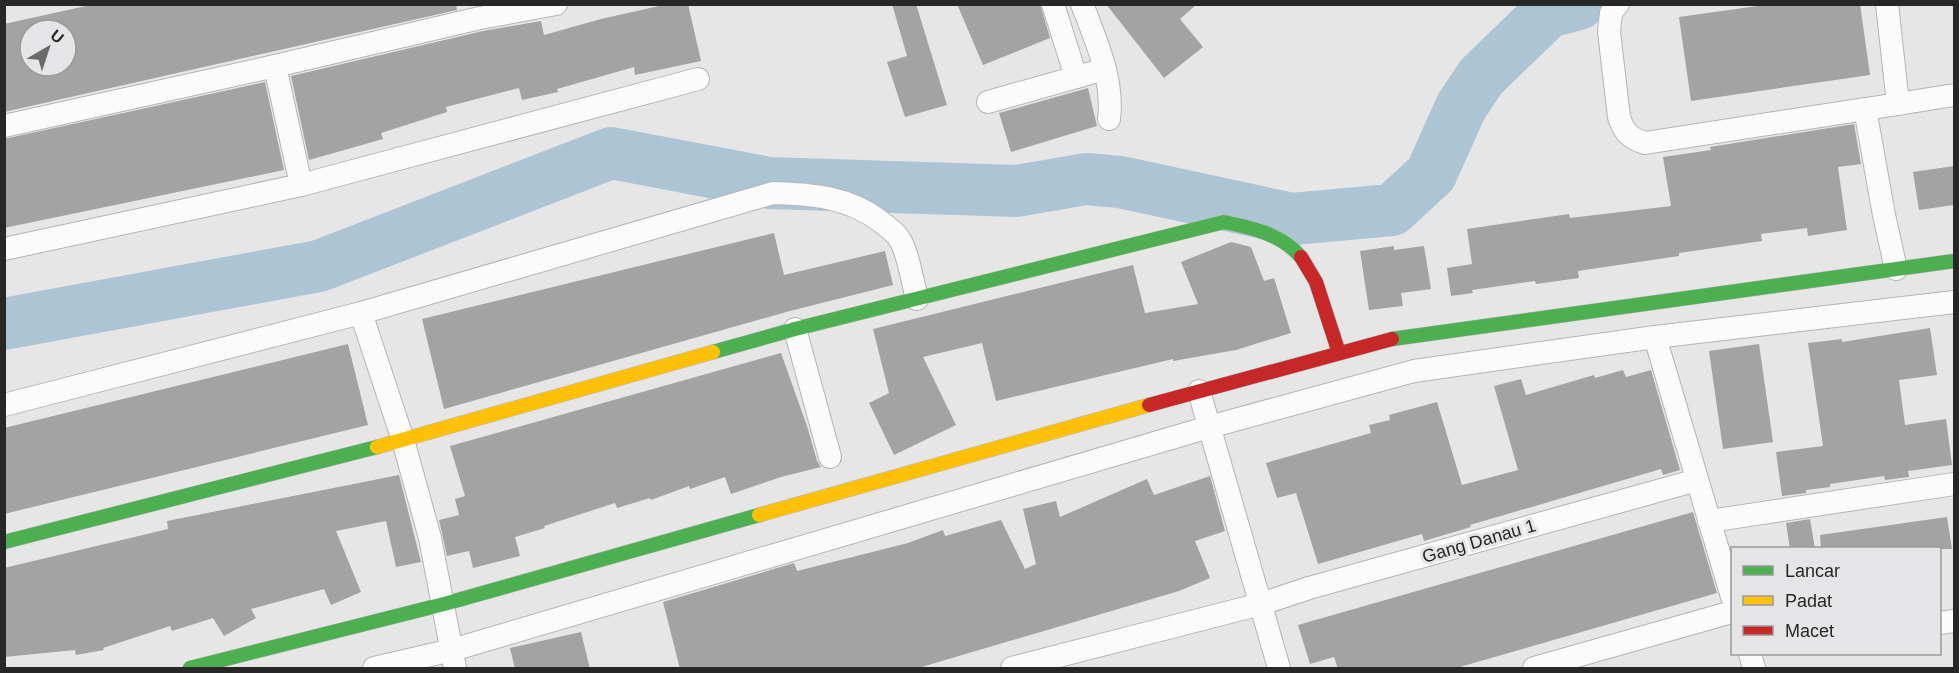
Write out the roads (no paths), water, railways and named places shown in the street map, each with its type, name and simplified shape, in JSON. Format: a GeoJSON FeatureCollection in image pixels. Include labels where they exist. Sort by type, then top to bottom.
{"type":"FeatureCollection","features":[{"type":"Feature","properties":{"kind":"street"},"geometry":{"type":"LineString","coordinates":[[4,126],[275,66],[479,11],[556,4]]}},
{"type":"Feature","properties":{"kind":"street"},"geometry":{"type":"LineString","coordinates":[[1053,4],[1076,77]]}},
{"type":"Feature","properties":{"kind":"street"},"geometry":{"type":"LineString","coordinates":[[1082,4],[1105,69],[1111,104],[1109,120]]}},
{"type":"Feature","properties":{"kind":"street"},"geometry":{"type":"LineString","coordinates":[[1618,4],[1611,13],[1609,32],[1619,117],[1623,129],[1633,139],[1645,142],[1954,95]]}},
{"type":"Feature","properties":{"kind":"street"},"geometry":{"type":"LineString","coordinates":[[1887,4],[1898,105]]}},
{"type":"Feature","properties":{"kind":"street"},"geometry":{"type":"LineString","coordinates":[[275,66],[301,185]]}},
{"type":"Feature","properties":{"kind":"street"},"geometry":{"type":"LineString","coordinates":[[988,102],[1105,69]]}},
{"type":"Feature","properties":{"kind":"street"},"geometry":{"type":"LineString","coordinates":[[4,249],[301,185],[698,79]]}},
{"type":"Feature","properties":{"kind":"street"},"geometry":{"type":"LineString","coordinates":[[1865,109],[1896,269]]}},
{"type":"Feature","properties":{"kind":"street"},"geometry":{"type":"LineString","coordinates":[[4,405],[361,313],[773,193],[809,194],[838,199],[868,213],[892,231],[901,241],[917,299]]}},
{"type":"Feature","properties":{"kind":"street"},"geometry":{"type":"LineString","coordinates":[[4,542],[403,440],[795,329],[1224,222],[1250,225],[1276,235],[1291,245],[1303,258],[1318,287],[1340,353]]}},
{"type":"Feature","properties":{"kind":"street"},"geometry":{"type":"LineString","coordinates":[[190,669],[444,604],[1395,338],[1954,261]]}},
{"type":"Feature","properties":{"kind":"street"},"geometry":{"type":"LineString","coordinates":[[374,669],[453,659],[1209,427],[1414,371],[1655,337],[1954,302]]}},
{"type":"Feature","properties":{"kind":"street"},"geometry":{"type":"LineString","coordinates":[[361,313],[403,440],[430,538],[453,659]]}},
{"type":"Feature","properties":{"kind":"street"},"geometry":{"type":"LineString","coordinates":[[795,329],[830,457]]}},
{"type":"Feature","properties":{"kind":"street"},"geometry":{"type":"LineString","coordinates":[[1655,337],[1731,594]]}},
{"type":"Feature","properties":{"kind":"street"},"geometry":{"type":"LineString","coordinates":[[1199,391],[1280,669]]}},
{"type":"Feature","properties":{"kind":"street","name":"Gang Danau 1"},"geometry":{"type":"LineString","coordinates":[[1012,669],[1261,604],[1309,588],[1698,480]]}},
{"type":"Feature","properties":{"kind":"street"},"geometry":{"type":"LineString","coordinates":[[1709,521],[1954,484]]}},
{"type":"Feature","properties":{"kind":"street"},"geometry":{"type":"LineString","coordinates":[[1534,669],[1731,612]]}},
{"type":"Feature","properties":{"kind":"waterway"},"geometry":{"type":"LineString","coordinates":[[4,324],[319,266],[611,153],[769,183],[1017,191],[1086,179],[1120,182],[1292,219],[1392,210],[1431,174],[1461,107],[1481,77],[1548,12],[1579,4]]}}]}
